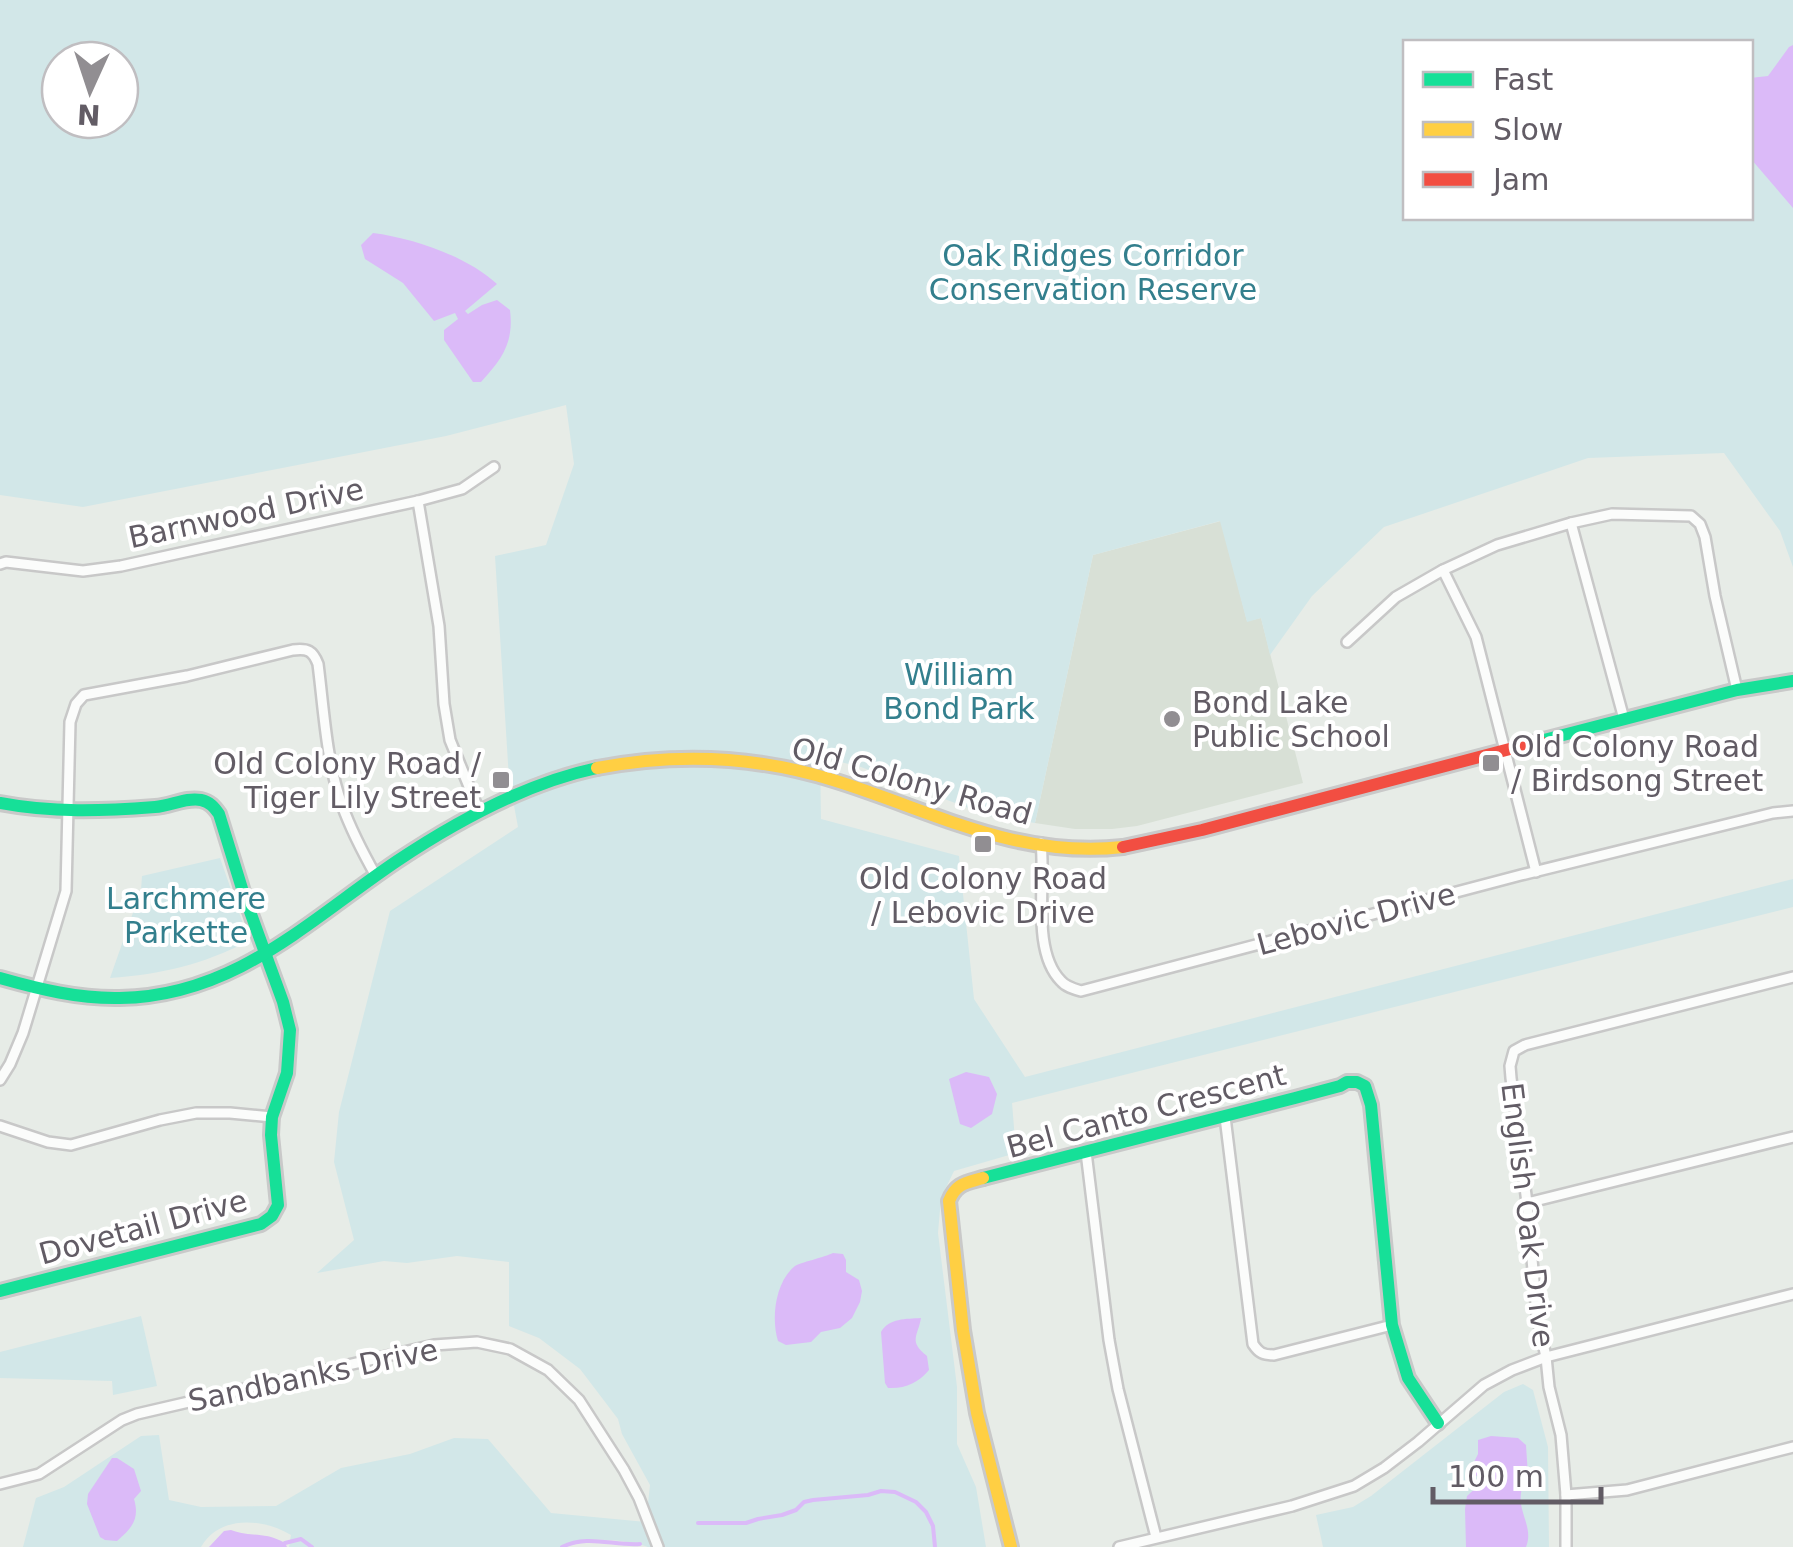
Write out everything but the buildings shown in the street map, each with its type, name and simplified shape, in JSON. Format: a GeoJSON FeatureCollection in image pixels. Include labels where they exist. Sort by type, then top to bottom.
{"type":"FeatureCollection","features":[{"type":"Feature","properties":{"kind":"street","name":"Barnwood Drive"},"geometry":{"type":"LineString","coordinates":[[0,564],[83,571],[121,566],[418,502],[462,489],[494,467]]}},
{"type":"Feature","properties":{"kind":"street"},"geometry":{"type":"LineString","coordinates":[[418,502],[439,626],[450,740],[479,810]]}},
{"type":"Feature","properties":{"kind":"street"},"geometry":{"type":"LineString","coordinates":[[1347,642],[1396,598],[1497,545],[1612,514],[1691,516],[1700,524],[1705,537],[1737,690]]}},
{"type":"Feature","properties":{"kind":"street"},"geometry":{"type":"LineString","coordinates":[[1571,523],[1624,720]]}},
{"type":"Feature","properties":{"kind":"street"},"geometry":{"type":"LineString","coordinates":[[1443,570],[1476,637],[1536,872]]}},
{"type":"Feature","properties":{"kind":"street"},"geometry":{"type":"LineString","coordinates":[[0,1080],[10,1064],[37,989],[66,892],[70,722],[84,695],[306,648],[314,653],[318,664],[328,752],[341,802],[376,876]]}},
{"type":"Feature","properties":{"kind":"street","name":"Old Colony Road"},"geometry":{"type":"LineString","coordinates":[[0,978],[70,996],[138,998],[180,991],[221,978],[266,956],[318,922],[376,876],[479,810],[585,771],[634,761],[709,757],[800,772],[859,788],[972,831],[1088,848],[1127,846],[1218,826],[1737,690],[1793,680]]}},
{"type":"Feature","properties":{"kind":"street","name":"Dovetail Drive"},"geometry":{"type":"LineString","coordinates":[[0,1291],[260,1224],[272,1216],[278,1205],[272,1117],[288,1073],[290,1030],[219,814],[212,804],[186,799],[168,806],[70,810]]}},
{"type":"Feature","properties":{"kind":"street"},"geometry":{"type":"LineString","coordinates":[[0,803],[36,810],[70,810]]}},
{"type":"Feature","properties":{"kind":"street","name":"Lebovic Drive"},"geometry":{"type":"LineString","coordinates":[[1041,843],[1045,944],[1052,969],[1063,985],[1082,991],[1536,872],[1793,811]]}},
{"type":"Feature","properties":{"kind":"street","name":"English Oak Drive"},"geometry":{"type":"LineString","coordinates":[[1566,1547],[1561,1434],[1537,1315],[1510,1078],[1514,1051],[1793,977]]}},
{"type":"Feature","properties":{"kind":"street","name":"Bel Canto Crescent"},"geometry":{"type":"LineString","coordinates":[[1011,1547],[977,1413],[963,1330],[948,1201],[953,1190],[962,1184],[1347,1082],[1365,1086],[1392,1325],[1408,1378],[1438,1423]]}},
{"type":"Feature","properties":{"kind":"street"},"geometry":{"type":"LineString","coordinates":[[0,1126],[48,1142],[71,1145],[196,1113],[272,1117]]}},
{"type":"Feature","properties":{"kind":"street"},"geometry":{"type":"LineString","coordinates":[[1225,1116],[1253,1344],[1257,1351],[1274,1355],[1392,1325]]}},
{"type":"Feature","properties":{"kind":"street"},"geometry":{"type":"LineString","coordinates":[[1527,1204],[1793,1137]]}},
{"type":"Feature","properties":{"kind":"street"},"geometry":{"type":"LineString","coordinates":[[1086,1152],[1108,1340],[1156,1537]]}},
{"type":"Feature","properties":{"kind":"street"},"geometry":{"type":"LineString","coordinates":[[1119,1547],[1344,1491],[1384,1468],[1484,1386],[1546,1357],[1793,1294]]}},
{"type":"Feature","properties":{"kind":"street","name":"Sandbanks Drive"},"geometry":{"type":"LineString","coordinates":[[0,1484],[39,1474],[122,1420],[138,1414],[434,1345],[477,1342],[510,1349],[548,1370],[579,1400],[624,1470],[658,1547]]}},
{"type":"Feature","properties":{"kind":"street"},"geometry":{"type":"LineString","coordinates":[[1566,1495],[1627,1490],[1793,1447]]}},
{"type":"Feature","properties":{"kind":"shaded area"},"geometry":{"type":"Polygon","coordinates":[[[1793,45],[1793,208],[1753,161],[1753,78],[1768,76],[1793,45]]]}},
{"type":"Feature","properties":{"kind":"shaded area"},"geometry":{"type":"Polygon","coordinates":[[[373,233],[438,250],[497,284],[465,311],[468,314],[497,300],[510,310],[505,350],[481,382],[473,382],[444,340],[444,330],[458,319],[455,313],[434,321],[403,283],[365,259],[361,245],[373,233]]]}},
{"type":"Feature","properties":{"kind":"shaded area","name":"Bond Lake Public School"},"geometry":{"type":"Polygon","coordinates":[[[1221,521],[1247,621],[1261,618],[1303,783],[1137,826],[1075,829],[1035,823],[1093,555],[1221,521]]]}},
{"type":"Feature","properties":{"kind":"shaded area"},"geometry":{"type":"Polygon","coordinates":[[[966,1072],[989,1077],[997,1094],[992,1114],[971,1128],[960,1124],[949,1079],[966,1072]]]}},
{"type":"Feature","properties":{"kind":"shaded area"},"geometry":{"type":"Polygon","coordinates":[[[833,1253],[843,1254],[846,1272],[859,1280],[860,1302],[852,1318],[840,1328],[821,1332],[811,1342],[786,1345],[778,1341],[775,1312],[788,1273],[795,1266],[833,1253]]]}},
{"type":"Feature","properties":{"kind":"shaded area"},"geometry":{"type":"Polygon","coordinates":[[[921,1318],[916,1342],[927,1356],[929,1370],[911,1384],[888,1388],[881,1332],[893,1322],[921,1318]]]}},
{"type":"Feature","properties":{"kind":"shaded area"},"geometry":{"type":"Polygon","coordinates":[[[1491,1436],[1518,1438],[1526,1445],[1528,1476],[1521,1505],[1528,1530],[1526,1547],[1466,1547],[1467,1496],[1482,1482],[1471,1468],[1478,1454],[1478,1440],[1491,1436]]]}},
{"type":"Feature","properties":{"kind":"shaded area"},"geometry":{"type":"Polygon","coordinates":[[[112,1458],[134,1469],[141,1491],[134,1499],[133,1523],[117,1541],[100,1537],[87,1504],[88,1494],[112,1458]]]}},
{"type":"Feature","properties":{"kind":"shaded area"},"geometry":{"type":"Polygon","coordinates":[[[224,1531],[271,1537],[287,1547],[209,1547],[224,1531]]]}},
{"type":"Feature","properties":{"kind":"green space","name":"Oak Ridges Corridor Conservation Reserve"},"geometry":{"type":"Polygon","coordinates":[[[0,0],[1793,0],[1793,567],[1780,531],[1724,453],[1588,458],[1384,527],[1312,596],[1270,655],[1261,618],[1247,622],[1220,521],[1093,555],[1035,823],[989,816],[861,767],[820,757],[821,819],[959,856],[974,999],[1025,1077],[1793,879],[1793,907],[1012,1103],[1016,1153],[954,1171],[941,1198],[938,1233],[957,1387],[957,1444],[976,1487],[986,1547],[648,1547],[606,1540],[566,1547],[289,1547],[291,1535],[280,1529],[242,1523],[219,1529],[201,1547],[23,1547],[36,1498],[64,1487],[141,1436],[159,1435],[169,1500],[201,1507],[276,1506],[341,1468],[410,1454],[454,1438],[488,1439],[551,1513],[646,1522],[650,1485],[618,1419],[580,1369],[539,1338],[509,1326],[509,1262],[457,1256],[407,1263],[384,1261],[317,1273],[354,1240],[334,1162],[339,1112],[390,911],[518,827],[509,779],[495,556],[546,545],[574,464],[566,405],[446,436],[83,507],[0,495],[0,0]]]}},
{"type":"Feature","properties":{"kind":"green space","name":"Larchmere Parkette"},"geometry":{"type":"Polygon","coordinates":[[[220,858],[249,941],[181,967],[110,978],[141,890],[142,876],[220,858]]]}},
{"type":"Feature","properties":{"kind":"green space"},"geometry":{"type":"Polygon","coordinates":[[[141,1316],[157,1386],[113,1395],[112,1381],[0,1378],[0,1352],[141,1316]]]}},
{"type":"Feature","properties":{"kind":"green space"},"geometry":{"type":"Polygon","coordinates":[[[1523,1384],[1533,1390],[1548,1447],[1549,1547],[1323,1547],[1316,1515],[1353,1507],[1371,1496],[1504,1392],[1523,1384]]]}},
{"type":"Feature","properties":{"kind":"waterway"},"geometry":{"type":"LineString","coordinates":[[698,1523],[746,1523],[782,1515],[813,1500],[895,1492],[926,1512],[933,1526],[935,1547]]}},
{"type":"Feature","properties":{"kind":"waterway"},"geometry":{"type":"LineString","coordinates":[[285,1543],[301,1539],[312,1547]]}},
{"type":"Feature","properties":{"kind":"waterway"},"geometry":{"type":"LineString","coordinates":[[562,1547],[591,1541],[640,1544]]}},
{"type":"Feature","properties":{"kind":"traffic: fast"},"geometry":{"type":"LineString","coordinates":[[1540,741],[1737,690],[1793,681]]}},
{"type":"Feature","properties":{"kind":"traffic: fast"},"geometry":{"type":"LineString","coordinates":[[0,978],[105,998],[161,994],[199,984],[268,951],[397,861],[468,818],[518,793],[597,768]]}},
{"type":"Feature","properties":{"kind":"traffic: fast"},"geometry":{"type":"LineString","coordinates":[[0,803],[78,810],[155,807],[195,799],[212,805],[219,814],[290,1030],[287,1073],[272,1117],[278,1205],[272,1216],[261,1224],[0,1291]]}},
{"type":"Feature","properties":{"kind":"traffic: fast"},"geometry":{"type":"LineString","coordinates":[[983,1178],[1347,1082],[1365,1086],[1371,1105],[1392,1325],[1408,1378],[1438,1423]]}},
{"type":"Feature","properties":{"kind":"traffic: slow"},"geometry":{"type":"LineString","coordinates":[[597,768],[686,759],[775,766],[833,780],[1010,839],[1084,849],[1123,847]]}},
{"type":"Feature","properties":{"kind":"traffic: slow"},"geometry":{"type":"LineString","coordinates":[[983,1178],[958,1187],[949,1201],[963,1330],[977,1413],[1011,1547]]}},
{"type":"Feature","properties":{"kind":"traffic: jam"},"geometry":{"type":"LineString","coordinates":[[1123,847],[1540,741]]}},
{"type":"Feature","properties":{"kind":"place","name":"Bond Lake Public School"},"geometry":{"type":"Point","coordinates":[1172,719]}},
{"type":"Feature","properties":{"kind":"place","name":"Old Colony Road / Birdsong Street"},"geometry":{"type":"Point","coordinates":[1491,763]}},
{"type":"Feature","properties":{"kind":"place","name":"Old Colony Road / Tiger Lily Street"},"geometry":{"type":"Point","coordinates":[501,780]}},
{"type":"Feature","properties":{"kind":"place","name":"Old Colony Road / Lebovic Drive"},"geometry":{"type":"Point","coordinates":[983,844]}},
{"type":"Feature","properties":{"kind":"park label","name":"William Bond Park"},"geometry":{"type":"Point","coordinates":[959,691]}}]}
